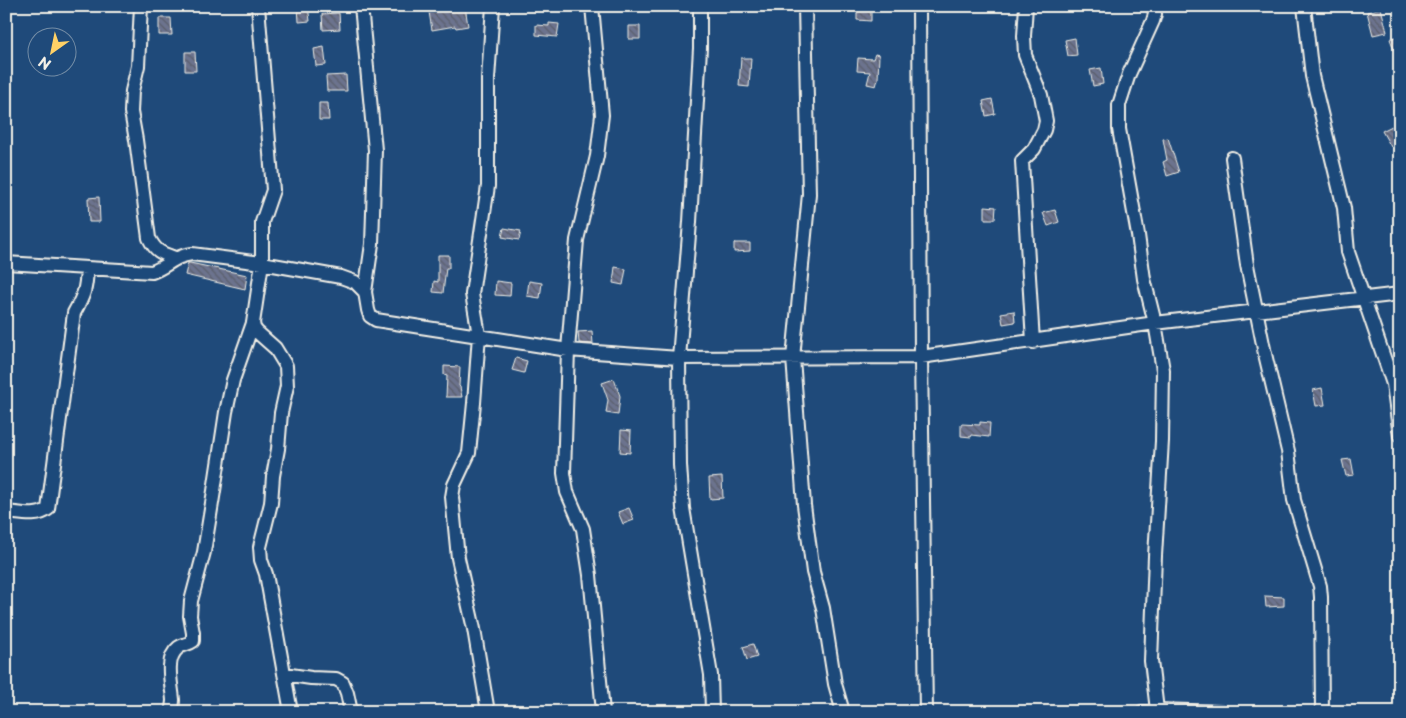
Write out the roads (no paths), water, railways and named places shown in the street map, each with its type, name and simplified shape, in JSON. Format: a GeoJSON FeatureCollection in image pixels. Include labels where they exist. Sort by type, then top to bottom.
{"type":"FeatureCollection","features":[{"type":"Feature","properties":{"kind":"street"},"geometry":{"type":"LineString","coordinates":[[141,6],[138,66],[132,91],[131,112],[149,238],[153,247],[158,252],[175,258]]}},
{"type":"Feature","properties":{"kind":"street"},"geometry":{"type":"LineString","coordinates":[[171,712],[173,702],[170,666],[172,657],[178,647],[190,644],[192,641],[191,601],[204,552],[226,412],[233,380],[253,323],[262,263],[262,222],[273,190],[258,6]]}},
{"type":"Feature","properties":{"kind":"street"},"geometry":{"type":"LineString","coordinates":[[361,6],[375,150],[372,244],[364,292],[370,316],[376,320],[568,350],[679,358],[920,357],[1155,324],[1400,294]]}},
{"type":"Feature","properties":{"kind":"street"},"geometry":{"type":"LineString","coordinates":[[488,712],[474,629],[458,558],[452,497],[454,484],[469,453],[474,403],[479,335],[472,294],[488,186],[488,79],[493,6]]}},
{"type":"Feature","properties":{"kind":"street"},"geometry":{"type":"LineString","coordinates":[[592,6],[602,115],[597,156],[577,240],[568,350],[564,473],[566,492],[583,529],[590,574],[603,712]]}},
{"type":"Feature","properties":{"kind":"street"},"geometry":{"type":"LineString","coordinates":[[700,6],[700,48],[690,222],[679,358],[680,465],[683,508],[711,675],[712,712]]}},
{"type":"Feature","properties":{"kind":"street"},"geometry":{"type":"LineString","coordinates":[[805,6],[809,194],[793,358],[804,505],[813,572],[823,608],[835,684],[843,712]]}},
{"type":"Feature","properties":{"kind":"street"},"geometry":{"type":"LineString","coordinates":[[919,6],[920,357],[926,712]]}},
{"type":"Feature","properties":{"kind":"street"},"geometry":{"type":"LineString","coordinates":[[1026,6],[1025,55],[1041,95],[1046,122],[1034,149],[1022,161],[1032,342]]}},
{"type":"Feature","properties":{"kind":"street"},"geometry":{"type":"LineString","coordinates":[[1154,6],[1154,21],[1129,74],[1120,105],[1119,129],[1144,279],[1155,324],[1163,370],[1162,441],[1151,661],[1157,710]]}},
{"type":"Feature","properties":{"kind":"street"},"geometry":{"type":"LineString","coordinates":[[1304,6],[1312,76],[1344,208],[1348,252],[1393,384],[1400,436]]}},
{"type":"Feature","properties":{"kind":"street"},"geometry":{"type":"LineString","coordinates":[[1232,158],[1248,264],[1265,354],[1288,451],[1294,500],[1320,586],[1322,712]]}},
{"type":"Feature","properties":{"kind":"street"},"geometry":{"type":"LineString","coordinates":[[6,263],[152,272],[159,270],[175,258],[192,254],[262,263],[341,277],[355,282],[364,292]]}},
{"type":"Feature","properties":{"kind":"street"},"geometry":{"type":"LineString","coordinates":[[6,512],[35,514],[43,513],[48,509],[74,314],[84,294],[87,269]]}},
{"type":"Feature","properties":{"kind":"street"},"geometry":{"type":"LineString","coordinates":[[253,323],[257,332],[275,348],[286,366],[287,386],[281,413],[271,504],[260,547],[291,712]]}},
{"type":"Feature","properties":{"kind":"street"},"geometry":{"type":"LineString","coordinates":[[284,674],[336,679],[343,683],[351,712]]}},
{"type":"Feature","properties":{"kind":"street"},"geometry":{"type":"LineString","coordinates":[[1142,712],[1157,710],[1224,712]]}}]}
